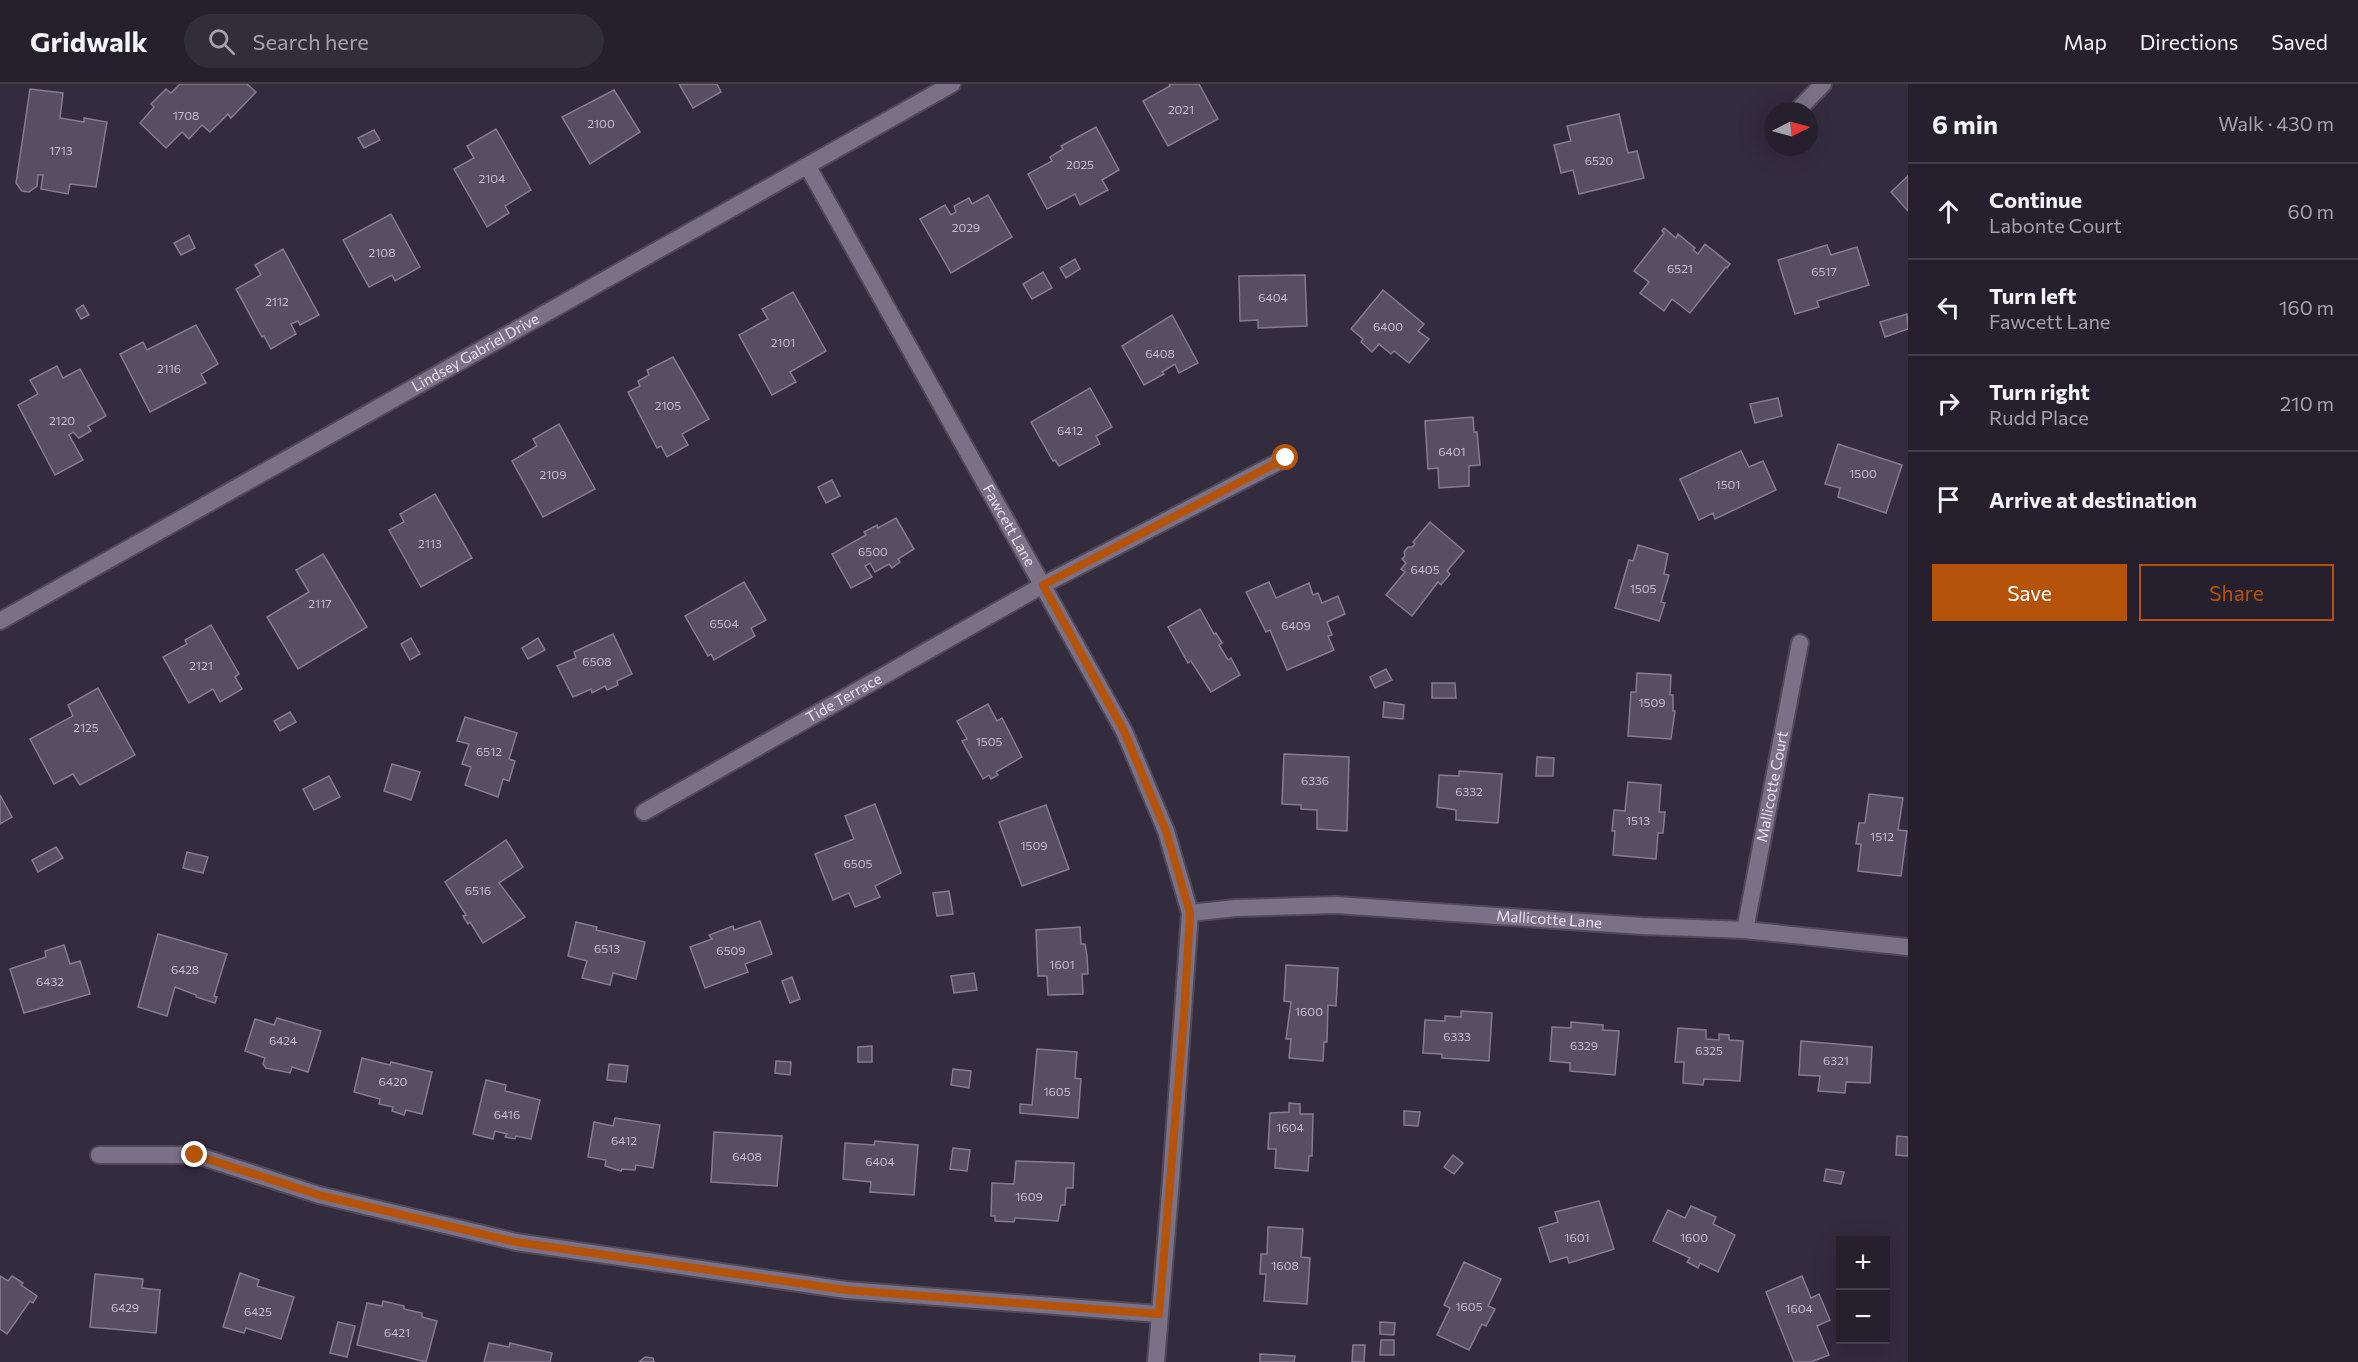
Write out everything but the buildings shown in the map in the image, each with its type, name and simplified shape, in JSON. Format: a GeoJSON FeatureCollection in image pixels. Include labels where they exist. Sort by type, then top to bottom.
{"type":"FeatureCollection","features":[{"type":"Feature","properties":{"kind":"street","name":"Lindsey Gabriel Drive"},"geometry":{"type":"LineString","coordinates":[[0,621],[952,84]]}},
{"type":"Feature","properties":{"kind":"street"},"geometry":{"type":"LineString","coordinates":[[1806,102],[1823,84]]}},
{"type":"Feature","properties":{"kind":"street","name":"Fawcett Lane"},"geometry":{"type":"LineString","coordinates":[[808,167],[1124,731],[1166,831],[1190,913],[1156,1362]]}},
{"type":"Feature","properties":{"kind":"street","name":"Tide Terrace"},"geometry":{"type":"LineString","coordinates":[[644,812],[1043,585],[1286,458]]}},
{"type":"Feature","properties":{"kind":"street","name":"Mallicotte Court"},"geometry":{"type":"LineString","coordinates":[[1745,930],[1800,643]]}},
{"type":"Feature","properties":{"kind":"street","name":"Mallicotte Lane"},"geometry":{"type":"LineString","coordinates":[[1190,913],[1236,908],[1336,905],[1642,926],[1745,930],[1908,947]]}},
{"type":"Feature","properties":{"kind":"street"},"geometry":{"type":"LineString","coordinates":[[99,1155],[195,1155],[319,1195],[528,1244],[846,1290],[1159,1314]]}},
{"type":"Feature","properties":{"kind":"route"},"geometry":{"type":"LineString","coordinates":[[195,1155],[319,1195],[516,1242],[846,1290],[1159,1314],[1184,1015],[1190,913],[1166,831],[1124,731],[1043,585],[1286,458]]}}]}
